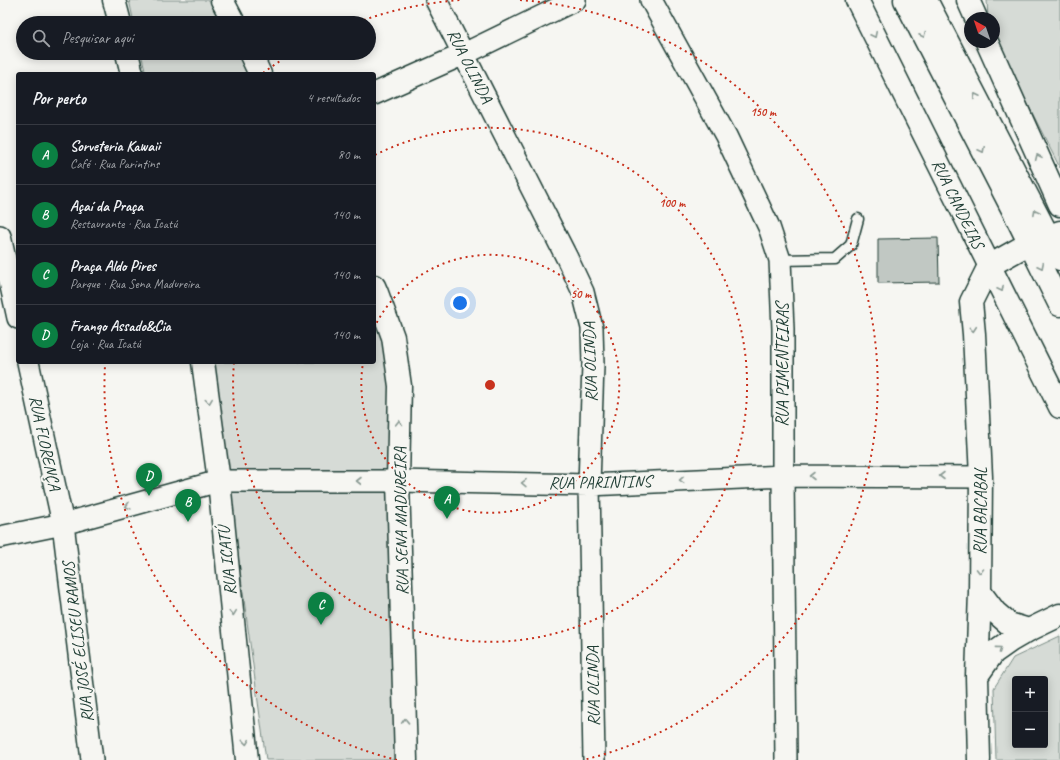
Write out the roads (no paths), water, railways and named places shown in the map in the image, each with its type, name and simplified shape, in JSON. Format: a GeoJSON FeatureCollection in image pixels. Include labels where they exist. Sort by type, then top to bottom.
{"type":"FeatureCollection","features":[{"type":"Feature","properties":{"kind":"street"},"geometry":{"type":"LineString","coordinates":[[114,0],[118,16]]}},
{"type":"Feature","properties":{"kind":"street"},"geometry":{"type":"LineString","coordinates":[[222,0],[230,16]]}},
{"type":"Feature","properties":{"kind":"street","name":"RUA OLINDA"},"geometry":{"type":"LineString","coordinates":[[436,0],[564,251],[583,292],[592,328],[593,365],[589,484],[594,760]]}},
{"type":"Feature","properties":{"kind":"street"},"geometry":{"type":"LineString","coordinates":[[376,93],[464,54],[575,0]]}},
{"type":"Feature","properties":{"kind":"street","name":"RUA PIMENTEIRAS"},"geometry":{"type":"LineString","coordinates":[[651,0],[726,136],[769,227],[780,260],[784,329],[783,476],[786,760]]}},
{"type":"Feature","properties":{"kind":"street","name":"RUA CANDEIAS"},"geometry":{"type":"LineString","coordinates":[[857,0],[1060,407]]}},
{"type":"Feature","properties":{"kind":"street"},"geometry":{"type":"LineString","coordinates":[[905,0],[1060,259]]}},
{"type":"Feature","properties":{"kind":"street"},"geometry":{"type":"LineString","coordinates":[[926,0],[1046,237],[1060,305]]}},
{"type":"Feature","properties":{"kind":"street"},"geometry":{"type":"LineString","coordinates":[[990,48],[1060,205]]}},
{"type":"Feature","properties":{"kind":"street"},"geometry":{"type":"LineString","coordinates":[[129,60],[132,72]]}},
{"type":"Feature","properties":{"kind":"street"},"geometry":{"type":"LineString","coordinates":[[253,60],[259,72]]}},
{"type":"Feature","properties":{"kind":"street"},"geometry":{"type":"LineString","coordinates":[[0,236],[16,309]]}},
{"type":"Feature","properties":{"kind":"street"},"geometry":{"type":"LineString","coordinates":[[989,266],[1046,237]]}},
{"type":"Feature","properties":{"kind":"street","name":"RUA BACABAL"},"geometry":{"type":"LineString","coordinates":[[979,760],[977,676],[980,592],[981,476],[971,302],[989,266]]}},
{"type":"Feature","properties":{"kind":"street","name":"RUA SENA MADUREIRA"},"geometry":{"type":"LineString","coordinates":[[376,289],[393,337],[400,386],[398,481],[406,760]]}},
{"type":"Feature","properties":{"kind":"street","name":"RUA FLORENÇA"},"geometry":{"type":"LineString","coordinates":[[28,364],[63,524]]}},
{"type":"Feature","properties":{"kind":"street","name":"RUA ICATÚ"},"geometry":{"type":"LineString","coordinates":[[203,364],[220,481],[247,760]]}},
{"type":"Feature","properties":{"kind":"street","name":"RUA PARINTINS"},"geometry":{"type":"LineString","coordinates":[[0,536],[63,524],[220,481],[398,481],[589,484],[783,476],[981,476]]}},
{"type":"Feature","properties":{"kind":"street","name":"RUA JOSÉ ELISEU RAMOS"},"geometry":{"type":"LineString","coordinates":[[63,524],[92,760]]}},
{"type":"Feature","properties":{"kind":"street"},"geometry":{"type":"LineString","coordinates":[[980,592],[995,612],[1009,624],[1029,630]]}},
{"type":"Feature","properties":{"kind":"street"},"geometry":{"type":"LineString","coordinates":[[977,676],[993,653],[1029,630],[1060,615]]}},
{"type":"Feature","properties":{"kind":"lane"},"geometry":{"type":"LineString","coordinates":[[780,260],[835,259],[851,245],[858,218]]}},
{"type":"Feature","properties":{"kind":"place","name":"Frango Assado&Cia"},"geometry":{"type":"Point","coordinates":[149,496]}},
{"type":"Feature","properties":{"kind":"place","name":"Sorveteria Kawaii"},"geometry":{"type":"Point","coordinates":[447,519]}},
{"type":"Feature","properties":{"kind":"place","name":"Açaí da Praça"},"geometry":{"type":"Point","coordinates":[188,522]}},
{"type":"Feature","properties":{"kind":"place","name":"Praça Aldo Pires"},"geometry":{"type":"Point","coordinates":[321,625]}}]}
